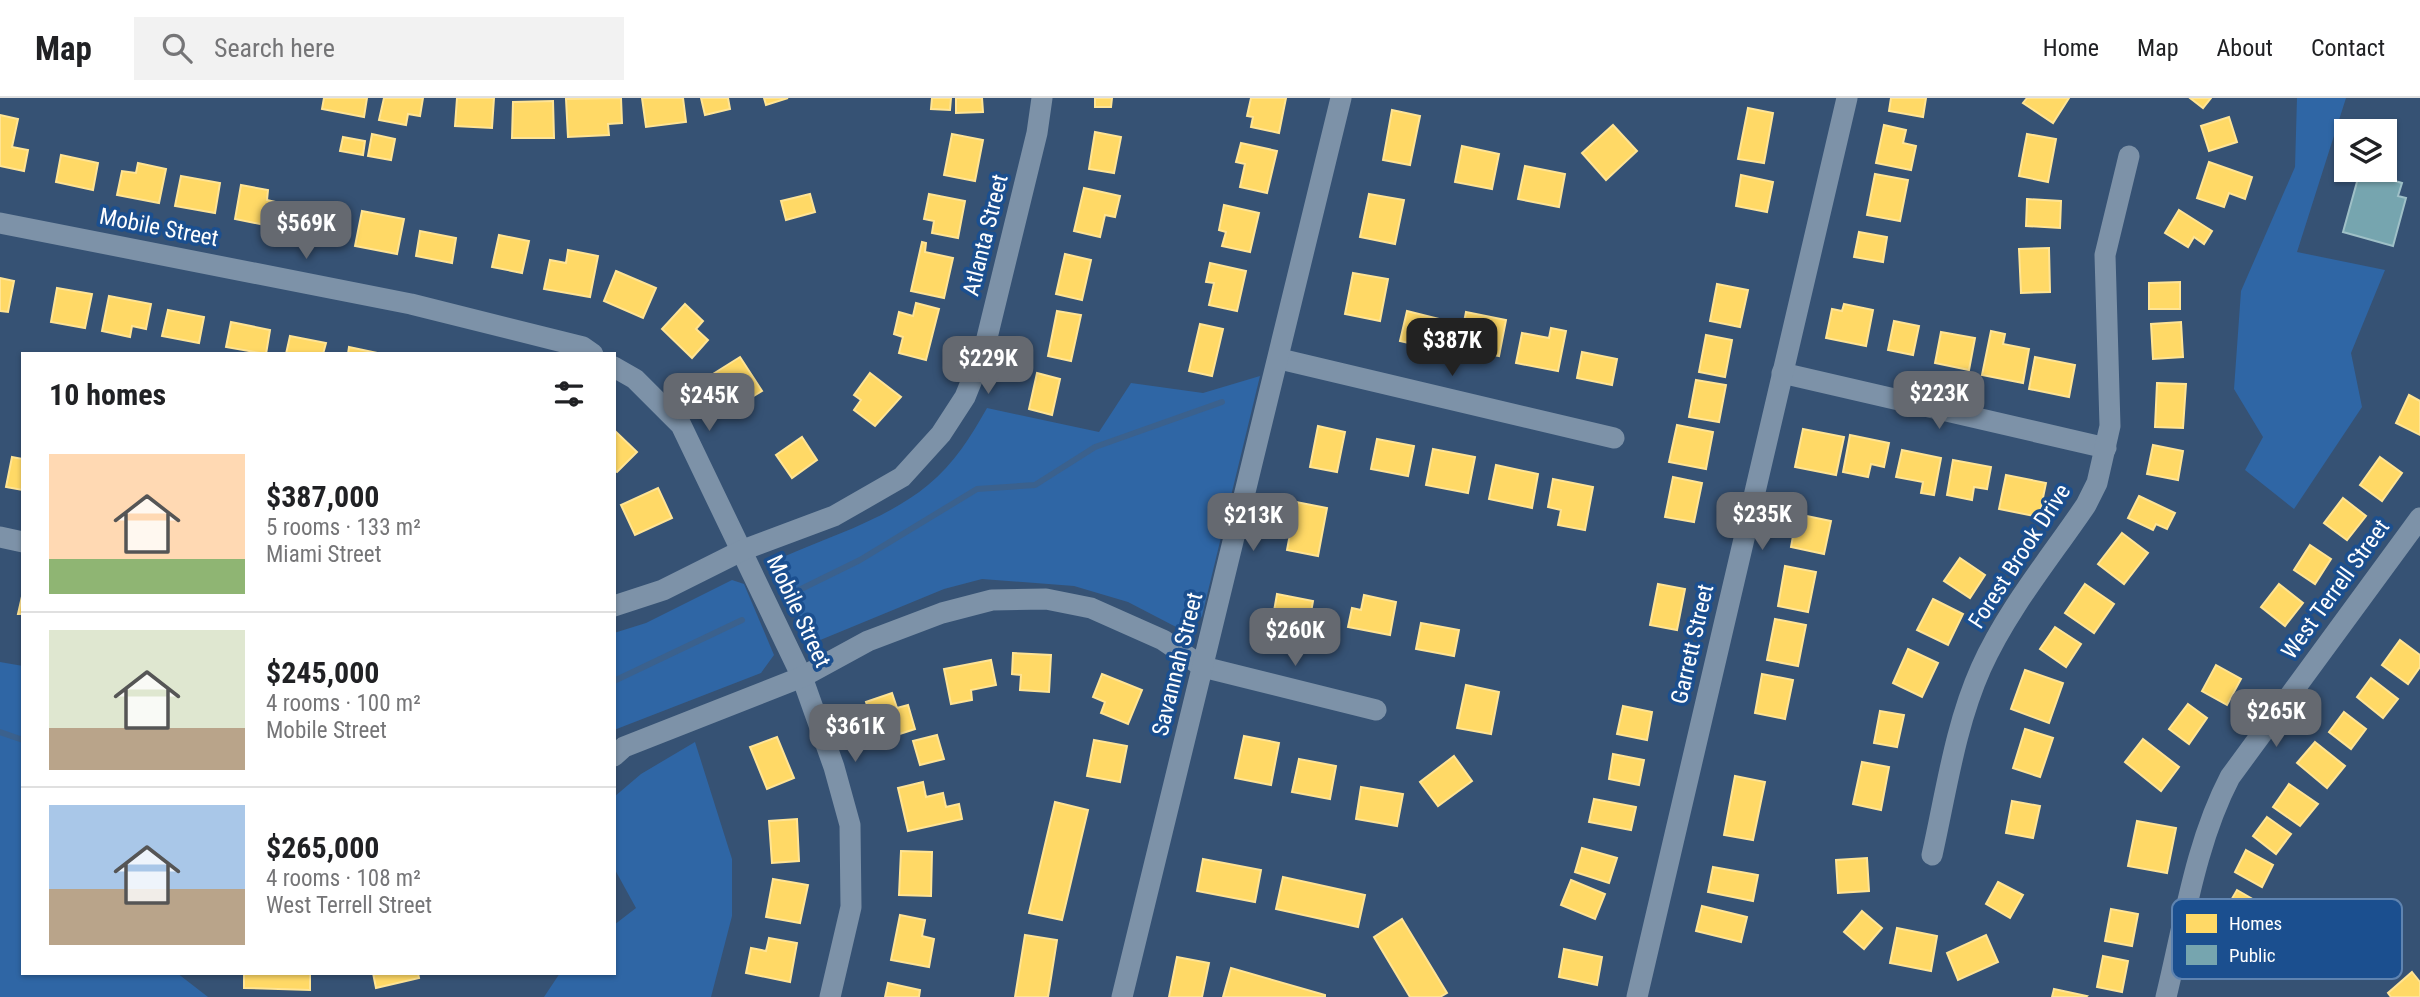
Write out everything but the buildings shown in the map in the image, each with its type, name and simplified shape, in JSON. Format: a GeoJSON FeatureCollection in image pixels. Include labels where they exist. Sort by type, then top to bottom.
{"type":"FeatureCollection","features":[{"type":"Feature","properties":{"kind":"street","name":"Atlanta Street"},"geometry":{"type":"LineString","coordinates":[[616,605],[663,590],[743,550],[834,516],[902,477],[941,434],[965,397],[984,350],[1037,133],[1042,98]]}},
{"type":"Feature","properties":{"kind":"street","name":"Savannah Street"},"geometry":{"type":"LineString","coordinates":[[1122,997],[1280,359],[1341,98]]}},
{"type":"Feature","properties":{"kind":"street","name":"Garrett Street"},"geometry":{"type":"LineString","coordinates":[[1637,997],[1847,98]]}},
{"type":"Feature","properties":{"kind":"street","name":"Forest Brook Drive"},"geometry":{"type":"LineString","coordinates":[[1931,855],[1962,724],[1980,669],[1995,639],[2086,505],[2097,483],[2110,426],[2105,255],[2129,156]]}},
{"type":"Feature","properties":{"kind":"street","name":"Mobile Street"},"geometry":{"type":"LineString","coordinates":[[0,223],[411,304],[583,347],[590,352]]}},
{"type":"Feature","properties":{"kind":"street"},"geometry":{"type":"LineString","coordinates":[[1280,359],[1614,438]]}},
{"type":"Feature","properties":{"kind":"street","name":"Mobile Street"},"geometry":{"type":"LineString","coordinates":[[616,368],[635,379],[681,425],[802,677],[834,767],[850,825],[851,907],[830,997]]}},
{"type":"Feature","properties":{"kind":"street"},"geometry":{"type":"LineString","coordinates":[[1782,373],[2106,449]]}},
{"type":"Feature","properties":{"kind":"street","name":"West Terrell Street"},"geometry":{"type":"LineString","coordinates":[[2189,899],[2213,808],[2230,777],[2420,518]]}},
{"type":"Feature","properties":{"kind":"street"},"geometry":{"type":"LineString","coordinates":[[0,537],[21,542]]}},
{"type":"Feature","properties":{"kind":"street"},"geometry":{"type":"LineString","coordinates":[[616,754],[624,747],[802,677],[869,641],[942,612],[992,600],[1046,599],[1091,608],[1163,640],[1203,667],[1376,710]]}},
{"type":"Feature","properties":{"kind":"street","name":"West Terrell Street"},"geometry":{"type":"LineString","coordinates":[[2166,997],[2172,972]]}},
{"type":"Feature","properties":{"kind":"shaded area"},"geometry":{"type":"Polygon","coordinates":[[[2297,98],[2346,98],[2339,119],[2334,119],[2334,136],[2297,252],[2385,270],[2351,353],[2362,407],[2294,509],[2245,470],[2263,437],[2234,389],[2241,291],[2295,167],[2297,98]]]}},
{"type":"Feature","properties":{"kind":"shaded area"},"geometry":{"type":"Polygon","coordinates":[[[1260,376],[1202,616],[1194,626],[1180,629],[1128,602],[1074,586],[982,579],[944,589],[813,643],[777,571],[783,557],[877,517],[928,485],[954,459],[987,408],[1099,432],[1131,383],[1203,393],[1260,376]]]}},
{"type":"Feature","properties":{"kind":"shaded area"},"geometry":{"type":"Polygon","coordinates":[[[732,580],[744,584],[774,655],[761,673],[616,729],[616,632],[646,623],[732,580]]]}},
{"type":"Feature","properties":{"kind":"shaded area"},"geometry":{"type":"Polygon","coordinates":[[[0,662],[21,666],[21,975],[180,975],[208,997],[0,997],[0,662]]]}},
{"type":"Feature","properties":{"kind":"shaded area"},"geometry":{"type":"Polygon","coordinates":[[[695,742],[732,859],[732,916],[711,997],[544,997],[559,975],[616,975],[616,923],[636,908],[616,872],[616,795],[641,774],[695,742]]]}},
{"type":"Feature","properties":{"kind":"waterway"},"geometry":{"type":"LineString","coordinates":[[799,590],[860,560],[977,489],[1035,485],[1095,447],[1222,402]]}},
{"type":"Feature","properties":{"kind":"waterway"},"geometry":{"type":"LineString","coordinates":[[616,680],[742,620]]}},
{"type":"Feature","properties":{"kind":"waterway"},"geometry":{"type":"LineString","coordinates":[[0,732],[21,739]]}}]}
